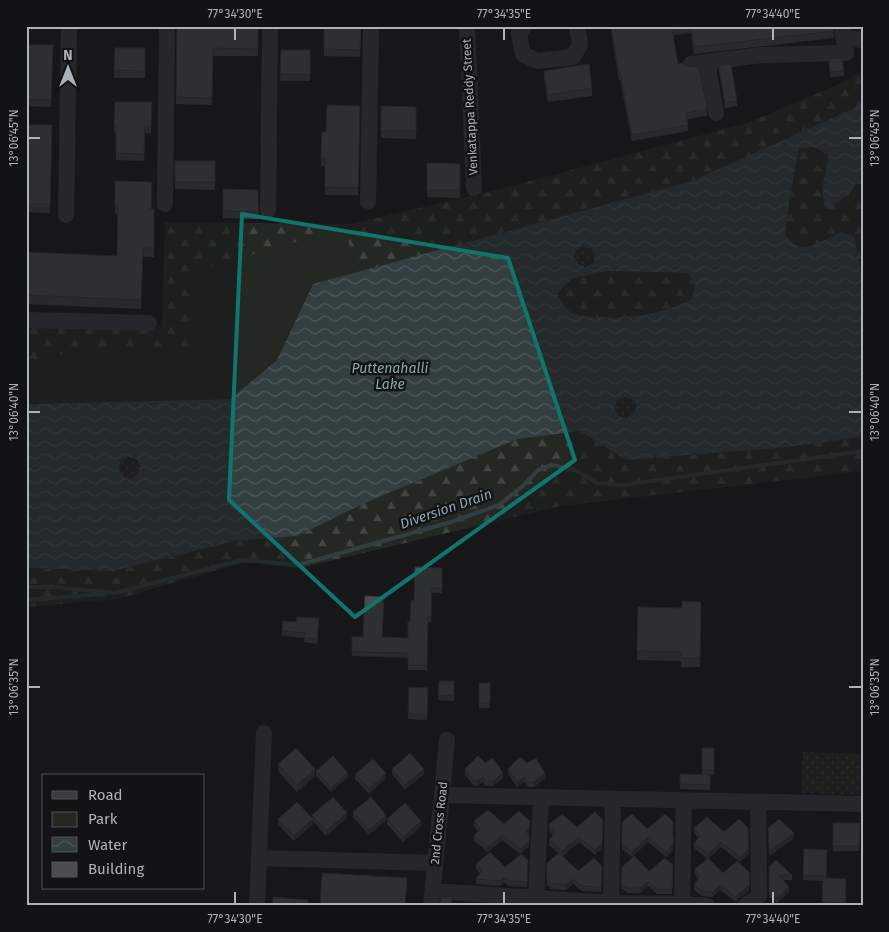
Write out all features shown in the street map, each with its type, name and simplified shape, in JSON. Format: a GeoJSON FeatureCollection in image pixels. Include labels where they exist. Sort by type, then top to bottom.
{"type":"FeatureCollection","features":[{"type":"Feature","properties":{"kind":"street"},"geometry":{"type":"LineString","coordinates":[[66,216],[69,26]]}},
{"type":"Feature","properties":{"kind":"street"},"geometry":{"type":"LineString","coordinates":[[165,204],[167,26]]}},
{"type":"Feature","properties":{"kind":"street"},"geometry":{"type":"LineString","coordinates":[[268,210],[270,26]]}},
{"type":"Feature","properties":{"kind":"street"},"geometry":{"type":"LineString","coordinates":[[368,201],[371,26]]}},
{"type":"Feature","properties":{"kind":"street","name":"Venkatappa Reddy Street"},"geometry":{"type":"LineString","coordinates":[[467,26],[474,188]]}},
{"type":"Feature","properties":{"kind":"street"},"geometry":{"type":"LineString","coordinates":[[524,26],[519,34],[523,54],[537,61],[573,57],[580,45],[577,26]]}},
{"type":"Feature","properties":{"kind":"street"},"geometry":{"type":"LineString","coordinates":[[843,32],[863,40]]}},
{"type":"Feature","properties":{"kind":"street"},"geometry":{"type":"LineString","coordinates":[[716,113],[699,63],[762,55],[846,52],[843,32]]}},
{"type":"Feature","properties":{"kind":"street"},"geometry":{"type":"LineString","coordinates":[[26,320],[149,323]]}},
{"type":"Feature","properties":{"kind":"street"},"geometry":{"type":"LineString","coordinates":[[257,906],[264,733]]}},
{"type":"Feature","properties":{"kind":"street","name":"2nd Cross Road"},"geometry":{"type":"LineString","coordinates":[[432,898],[447,740]]}},
{"type":"Feature","properties":{"kind":"street"},"geometry":{"type":"LineString","coordinates":[[442,795],[863,804]]}},
{"type":"Feature","properties":{"kind":"street"},"geometry":{"type":"LineString","coordinates":[[536,898],[541,797]]}},
{"type":"Feature","properties":{"kind":"street"},"geometry":{"type":"LineString","coordinates":[[611,904],[613,799]]}},
{"type":"Feature","properties":{"kind":"street"},"geometry":{"type":"LineString","coordinates":[[682,904],[684,800]]}},
{"type":"Feature","properties":{"kind":"street"},"geometry":{"type":"LineString","coordinates":[[745,906],[759,896],[758,802]]}},
{"type":"Feature","properties":{"kind":"street"},"geometry":{"type":"LineString","coordinates":[[259,858],[435,863]]}},
{"type":"Feature","properties":{"kind":"street"},"geometry":{"type":"LineString","coordinates":[[432,898],[536,898],[611,904],[707,906]]}},
{"type":"Feature","properties":{"kind":"highlighted area"},"geometry":{"type":"Polygon","coordinates":[[[242,214],[508,258],[575,460],[355,617],[229,500],[242,214]]]}},
{"type":"Feature","properties":{"kind":"green space"},"geometry":{"type":"Polygon","coordinates":[[[863,70],[863,104],[692,181],[313,284],[277,360],[26,404],[26,325],[162,327],[165,222],[351,224],[493,191],[747,123],[846,81],[863,70]]]}},
{"type":"Feature","properties":{"kind":"green space"},"geometry":{"type":"Polygon","coordinates":[[[813,147],[830,155],[822,188],[850,192],[863,172],[863,272],[841,232],[820,242],[803,247],[794,244],[785,235],[799,149],[813,147]]]}},
{"type":"Feature","properties":{"kind":"green space"},"geometry":{"type":"Polygon","coordinates":[[[345,228],[356,272],[313,284],[277,360],[230,399],[26,404],[26,372],[60,354],[196,348],[190,272],[345,228]]]}},
{"type":"Feature","properties":{"kind":"green space"},"geometry":{"type":"Polygon","coordinates":[[[580,246],[588,246],[594,252],[594,260],[588,266],[580,266],[574,260],[574,252],[580,246]]]}},
{"type":"Feature","properties":{"kind":"green space"},"geometry":{"type":"Polygon","coordinates":[[[607,271],[688,273],[695,282],[692,299],[657,312],[635,316],[586,316],[575,314],[568,310],[557,294],[571,279],[607,271]]]}},
{"type":"Feature","properties":{"kind":"green space"},"geometry":{"type":"Polygon","coordinates":[[[621,397],[629,397],[635,403],[635,411],[629,417],[621,417],[615,411],[615,403],[621,397]]]}},
{"type":"Feature","properties":{"kind":"green space"},"geometry":{"type":"Polygon","coordinates":[[[580,431],[626,460],[780,448],[863,437],[863,471],[561,506],[300,568],[247,562],[117,599],[26,607],[26,568],[113,571],[235,541],[297,536],[363,504],[518,439],[580,431]]]}},
{"type":"Feature","properties":{"kind":"green space"},"geometry":{"type":"Polygon","coordinates":[[[125,458],[133,458],[139,464],[139,472],[133,478],[125,478],[119,472],[119,464],[125,458]]]}},
{"type":"Feature","properties":{"kind":"green space"},"geometry":{"type":"Polygon","coordinates":[[[803,752],[863,754],[863,795],[802,793],[803,752]]]}},
{"type":"Feature","properties":{"kind":"water","name":"Puttenahalli Lake"},"geometry":{"type":"Polygon","coordinates":[[[863,104],[863,172],[851,192],[832,207],[825,208],[822,188],[829,155],[813,147],[799,149],[785,235],[794,244],[803,247],[820,242],[841,232],[854,236],[863,272],[863,437],[780,448],[626,460],[580,431],[518,439],[363,504],[297,536],[235,541],[113,571],[26,568],[26,404],[230,399],[277,360],[313,284],[692,181],[863,104]],[[583,246],[576,250],[574,257],[578,264],[586,267],[593,263],[595,255],[591,248],[583,246]],[[607,271],[571,279],[557,294],[568,310],[582,316],[611,317],[635,316],[657,312],[692,299],[695,282],[688,273],[607,271]],[[624,397],[618,400],[615,407],[619,416],[626,418],[634,412],[636,406],[632,400],[624,397]],[[128,457],[121,461],[119,469],[124,477],[131,478],[137,475],[140,466],[136,459],[128,457]]]}},
{"type":"Feature","properties":{"kind":"building"},"geometry":{"type":"Polygon","coordinates":[[[177,26],[258,26],[258,49],[213,48],[212,98],[176,97],[177,26]]]}},
{"type":"Feature","properties":{"kind":"building"},"geometry":{"type":"Polygon","coordinates":[[[324,26],[361,26],[360,50],[324,49],[324,26]]]}},
{"type":"Feature","properties":{"kind":"building"},"geometry":{"type":"Polygon","coordinates":[[[611,26],[689,26],[672,29],[678,64],[683,63],[692,67],[699,66],[707,109],[686,113],[688,125],[632,135],[611,26]]]}},
{"type":"Feature","properties":{"kind":"building"},"geometry":{"type":"Polygon","coordinates":[[[691,26],[833,26],[834,31],[694,47],[691,26]]]}},
{"type":"Feature","properties":{"kind":"building"},"geometry":{"type":"Polygon","coordinates":[[[26,45],[53,45],[51,100],[26,99],[26,45]]]}},
{"type":"Feature","properties":{"kind":"building"},"geometry":{"type":"Polygon","coordinates":[[[115,48],[145,48],[145,71],[114,70],[115,48]]]}},
{"type":"Feature","properties":{"kind":"building"},"geometry":{"type":"Polygon","coordinates":[[[281,50],[310,50],[310,74],[280,74],[281,50]]]}},
{"type":"Feature","properties":{"kind":"building"},"geometry":{"type":"Polygon","coordinates":[[[829,58],[842,58],[844,71],[830,72],[829,58]]]}},
{"type":"Feature","properties":{"kind":"building"},"geometry":{"type":"Polygon","coordinates":[[[589,64],[592,88],[548,95],[544,71],[589,64]]]}},
{"type":"Feature","properties":{"kind":"building"},"geometry":{"type":"Polygon","coordinates":[[[731,64],[737,101],[725,103],[719,66],[731,64]]]}},
{"type":"Feature","properties":{"kind":"building"},"geometry":{"type":"Polygon","coordinates":[[[115,102],[152,102],[151,126],[145,126],[144,154],[116,153],[115,102]]]}},
{"type":"Feature","properties":{"kind":"building"},"geometry":{"type":"Polygon","coordinates":[[[327,105],[360,106],[358,188],[325,187],[325,158],[321,158],[322,132],[326,132],[327,105]]]}},
{"type":"Feature","properties":{"kind":"building"},"geometry":{"type":"Polygon","coordinates":[[[381,106],[416,107],[416,131],[381,131],[381,106]]]}},
{"type":"Feature","properties":{"kind":"building"},"geometry":{"type":"Polygon","coordinates":[[[26,125],[52,125],[50,204],[26,204],[26,125]]]}},
{"type":"Feature","properties":{"kind":"building"},"geometry":{"type":"Polygon","coordinates":[[[175,161],[215,161],[215,182],[175,182],[175,161]]]}},
{"type":"Feature","properties":{"kind":"building"},"geometry":{"type":"Polygon","coordinates":[[[427,163],[460,164],[460,190],[427,190],[427,163]]]}},
{"type":"Feature","properties":{"kind":"building"},"geometry":{"type":"Polygon","coordinates":[[[115,181],[152,182],[151,209],[154,209],[154,248],[143,248],[141,300],[26,295],[26,252],[117,256],[118,205],[115,205],[115,181]]]}},
{"type":"Feature","properties":{"kind":"building"},"geometry":{"type":"Polygon","coordinates":[[[223,189],[258,190],[259,212],[223,211],[223,189]]]}},
{"type":"Feature","properties":{"kind":"building"},"geometry":{"type":"Polygon","coordinates":[[[415,567],[442,568],[442,588],[432,588],[431,617],[428,617],[427,665],[408,665],[408,653],[352,652],[352,637],[363,637],[365,596],[384,597],[382,637],[408,638],[411,600],[414,601],[415,567]]]}},
{"type":"Feature","properties":{"kind":"building"},"geometry":{"type":"Polygon","coordinates":[[[682,601],[701,602],[700,658],[681,658],[681,652],[637,651],[638,607],[682,608],[682,601]]]}},
{"type":"Feature","properties":{"kind":"building"},"geometry":{"type":"Polygon","coordinates":[[[297,617],[319,618],[317,639],[304,638],[305,633],[282,631],[283,621],[296,622],[297,617]]]}},
{"type":"Feature","properties":{"kind":"building"},"geometry":{"type":"Polygon","coordinates":[[[439,681],[454,681],[454,696],[438,695],[439,681]]]}},
{"type":"Feature","properties":{"kind":"building"},"geometry":{"type":"Polygon","coordinates":[[[479,683],[490,683],[490,703],[479,703],[479,683]]]}},
{"type":"Feature","properties":{"kind":"building"},"geometry":{"type":"Polygon","coordinates":[[[409,687],[428,688],[427,715],[408,714],[409,687]]]}},
{"type":"Feature","properties":{"kind":"building"},"geometry":{"type":"Polygon","coordinates":[[[296,748],[315,769],[297,785],[278,764],[296,748]]]}},
{"type":"Feature","properties":{"kind":"building"},"geometry":{"type":"Polygon","coordinates":[[[702,748],[714,748],[714,770],[702,770],[702,748]]]}},
{"type":"Feature","properties":{"kind":"building"},"geometry":{"type":"Polygon","coordinates":[[[410,753],[424,769],[405,785],[392,769],[410,753]]]}},
{"type":"Feature","properties":{"kind":"building"},"geometry":{"type":"Polygon","coordinates":[[[333,756],[348,773],[331,788],[316,771],[333,756]]]}},
{"type":"Feature","properties":{"kind":"building"},"geometry":{"type":"Polygon","coordinates":[[[478,756],[485,763],[493,758],[503,773],[493,781],[485,781],[483,777],[474,781],[465,769],[478,756]]]}},
{"type":"Feature","properties":{"kind":"building"},"geometry":{"type":"Polygon","coordinates":[[[520,757],[527,763],[536,758],[545,773],[534,782],[528,782],[525,777],[517,782],[508,769],[520,757]]]}},
{"type":"Feature","properties":{"kind":"building"},"geometry":{"type":"Polygon","coordinates":[[[373,759],[386,773],[369,789],[355,774],[373,759]]]}},
{"type":"Feature","properties":{"kind":"building"},"geometry":{"type":"Polygon","coordinates":[[[680,774],[710,775],[710,785],[680,784],[680,774]]]}},
{"type":"Feature","properties":{"kind":"building"},"geometry":{"type":"Polygon","coordinates":[[[333,797],[347,813],[326,831],[312,815],[333,797]]]}},
{"type":"Feature","properties":{"kind":"building"},"geometry":{"type":"Polygon","coordinates":[[[371,797],[386,815],[369,830],[353,812],[371,797]]]}},
{"type":"Feature","properties":{"kind":"building"},"geometry":{"type":"Polygon","coordinates":[[[297,802],[313,819],[294,836],[278,819],[297,802]]]}},
{"type":"Feature","properties":{"kind":"building"},"geometry":{"type":"Polygon","coordinates":[[[405,803],[421,821],[403,837],[387,819],[405,803]]]}},
{"type":"Feature","properties":{"kind":"building"},"geometry":{"type":"Polygon","coordinates":[[[488,810],[504,824],[519,811],[530,821],[529,828],[526,831],[529,835],[529,841],[520,849],[502,835],[488,847],[474,836],[480,829],[474,821],[488,810]]]}},
{"type":"Feature","properties":{"kind":"building"},"geometry":{"type":"Polygon","coordinates":[[[595,812],[603,820],[602,843],[595,850],[579,837],[562,851],[549,840],[555,833],[549,824],[562,814],[577,827],[595,812]]]}},
{"type":"Feature","properties":{"kind":"building"},"geometry":{"type":"Polygon","coordinates":[[[632,814],[647,829],[665,814],[673,822],[673,845],[666,852],[648,837],[632,852],[622,844],[622,822],[632,814]]]}},
{"type":"Feature","properties":{"kind":"building"},"geometry":{"type":"Polygon","coordinates":[[[707,817],[724,832],[739,819],[748,828],[749,849],[740,857],[721,842],[708,854],[694,843],[700,836],[694,828],[707,817]]]}},
{"type":"Feature","properties":{"kind":"building"},"geometry":{"type":"Polygon","coordinates":[[[779,819],[794,833],[771,850],[769,848],[768,828],[779,819]]]}},
{"type":"Feature","properties":{"kind":"building"},"geometry":{"type":"Polygon","coordinates":[[[833,823],[860,823],[859,846],[833,846],[833,823]]]}},
{"type":"Feature","properties":{"kind":"building"},"geometry":{"type":"Polygon","coordinates":[[[863,844],[863,867],[862,867],[863,844]]]}},
{"type":"Feature","properties":{"kind":"building"},"geometry":{"type":"Polygon","coordinates":[[[804,849],[827,850],[826,876],[803,875],[804,849]]]}},
{"type":"Feature","properties":{"kind":"building"},"geometry":{"type":"Polygon","coordinates":[[[490,852],[505,867],[521,854],[528,860],[527,882],[509,881],[504,878],[500,881],[476,879],[482,871],[476,864],[490,852]]]}},
{"type":"Feature","properties":{"kind":"building"},"geometry":{"type":"Polygon","coordinates":[[[559,853],[578,871],[594,858],[602,866],[601,887],[582,886],[573,879],[566,885],[551,884],[547,880],[547,863],[559,853]]]}},
{"type":"Feature","properties":{"kind":"building"},"geometry":{"type":"Polygon","coordinates":[[[634,856],[649,871],[665,858],[673,865],[672,889],[657,889],[648,881],[640,888],[627,888],[621,884],[622,867],[634,856]]]}},
{"type":"Feature","properties":{"kind":"building"},"geometry":{"type":"Polygon","coordinates":[[[708,858],[723,873],[737,861],[749,872],[749,886],[736,897],[720,885],[712,893],[702,891],[694,885],[700,877],[695,869],[708,858]]]}},
{"type":"Feature","properties":{"kind":"building"},"geometry":{"type":"Polygon","coordinates":[[[776,860],[792,875],[779,875],[789,887],[777,898],[769,892],[769,867],[776,860]]]}},
{"type":"Feature","properties":{"kind":"building"},"geometry":{"type":"Polygon","coordinates":[[[322,873],[407,878],[405,906],[320,906],[322,873]]]}},
{"type":"Feature","properties":{"kind":"building"},"geometry":{"type":"Polygon","coordinates":[[[823,878],[846,879],[845,903],[822,902],[823,878]]]}},
{"type":"Feature","properties":{"kind":"building"},"geometry":{"type":"Polygon","coordinates":[[[273,897],[308,900],[308,906],[272,906],[273,897]]]}},
{"type":"Feature","properties":{"kind":"building"},"geometry":{"type":"Polygon","coordinates":[[[441,897],[452,897],[451,906],[440,906],[441,897]]]}},
{"type":"Feature","properties":{"kind":"building"},"geometry":{"type":"Polygon","coordinates":[[[510,902],[530,906],[509,906],[510,902]]]}},
{"type":"Feature","properties":{"kind":"waterway","name":"Diversion Drain"},"geometry":{"type":"LineString","coordinates":[[26,587],[53,587],[115,593],[242,560],[298,565],[451,522],[499,505],[523,486],[538,470],[552,465],[575,470],[597,483],[623,485],[863,451]]}},
{"type":"Feature","properties":{"kind":"waterway"},"geometry":{"type":"LineString","coordinates":[[26,600],[104,594]]}}]}
